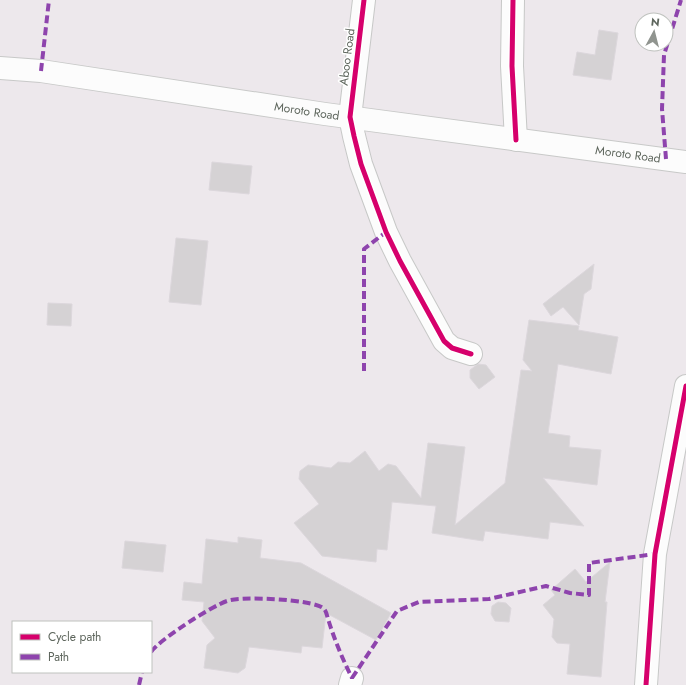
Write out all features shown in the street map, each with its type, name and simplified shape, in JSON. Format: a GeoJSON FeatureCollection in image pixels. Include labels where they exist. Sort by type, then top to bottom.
{"type":"FeatureCollection","features":[{"type":"Feature","properties":{"kind":"street","name":"Aboo Road"},"geometry":{"type":"LineString","coordinates":[[364,0],[350,117],[361,164],[386,232],[400,262],[444,341],[452,348],[471,354]]}},
{"type":"Feature","properties":{"kind":"street"},"geometry":{"type":"LineString","coordinates":[[513,0],[512,66],[516,140]]}},
{"type":"Feature","properties":{"kind":"street","name":"Moroto Road"},"geometry":{"type":"LineString","coordinates":[[0,68],[41,71],[350,117],[686,162]]}},
{"type":"Feature","properties":{"kind":"street"},"geometry":{"type":"LineString","coordinates":[[646,685],[655,554],[686,386]]}},
{"type":"Feature","properties":{"kind":"building"},"geometry":{"type":"Polygon","coordinates":[[[599,30],[618,33],[611,80],[573,75],[577,52],[595,55],[599,30]]]}},
{"type":"Feature","properties":{"kind":"building"},"geometry":{"type":"Polygon","coordinates":[[[212,162],[252,166],[249,194],[209,190],[212,162]]]}},
{"type":"Feature","properties":{"kind":"building"},"geometry":{"type":"Polygon","coordinates":[[[176,238],[208,241],[201,305],[169,302],[176,238]]]}},
{"type":"Feature","properties":{"kind":"building"},"geometry":{"type":"Polygon","coordinates":[[[594,264],[591,289],[584,294],[579,325],[563,307],[551,316],[543,304],[594,264]]]}},
{"type":"Feature","properties":{"kind":"building"},"geometry":{"type":"Polygon","coordinates":[[[48,303],[72,304],[71,326],[47,325],[48,303]]]}},
{"type":"Feature","properties":{"kind":"building"},"geometry":{"type":"Polygon","coordinates":[[[529,320],[579,326],[578,330],[618,337],[611,374],[558,364],[548,433],[570,436],[569,447],[601,450],[597,485],[543,478],[584,526],[550,522],[548,539],[485,531],[483,541],[432,533],[436,506],[392,502],[387,550],[377,549],[376,562],[322,556],[294,523],[319,504],[299,479],[300,471],[308,465],[331,468],[338,462],[350,463],[365,451],[379,471],[388,464],[396,466],[421,498],[428,443],[465,447],[455,525],[505,483],[521,370],[532,371],[523,360],[529,320]]]}},
{"type":"Feature","properties":{"kind":"building"},"geometry":{"type":"Polygon","coordinates":[[[478,364],[486,365],[495,377],[479,389],[470,378],[470,370],[478,364]]]}},
{"type":"Feature","properties":{"kind":"building"},"geometry":{"type":"Polygon","coordinates":[[[238,537],[262,540],[260,558],[301,563],[391,613],[376,640],[326,613],[322,648],[302,646],[301,653],[249,647],[245,668],[238,673],[204,668],[207,645],[215,638],[202,621],[204,602],[182,600],[184,582],[202,584],[206,539],[238,543],[238,537]]]}},
{"type":"Feature","properties":{"kind":"building"},"geometry":{"type":"Polygon","coordinates":[[[125,541],[166,545],[163,572],[122,568],[125,541]]]}},
{"type":"Feature","properties":{"kind":"building"},"geometry":{"type":"Polygon","coordinates":[[[610,562],[605,602],[607,602],[601,677],[567,674],[570,644],[557,643],[552,637],[554,619],[543,605],[555,595],[551,590],[575,569],[586,582],[610,562]]]}},
{"type":"Feature","properties":{"kind":"building"},"geometry":{"type":"Polygon","coordinates":[[[498,602],[506,603],[511,608],[509,622],[495,621],[491,614],[492,606],[498,602]]]}},
{"type":"Feature","properties":{"kind":"marked path"},"geometry":{"type":"LineString","coordinates":[[41,71],[49,0]]}},
{"type":"Feature","properties":{"kind":"marked path"},"geometry":{"type":"LineString","coordinates":[[666,159],[662,109],[664,55],[681,0]]}},
{"type":"Feature","properties":{"kind":"marked path"},"geometry":{"type":"LineString","coordinates":[[364,371],[364,249],[386,232]]}},
{"type":"Feature","properties":{"kind":"marked path"},"geometry":{"type":"LineString","coordinates":[[352,678],[397,611],[419,602],[489,599],[546,586],[570,593],[589,595],[589,563],[655,554]]}},
{"type":"Feature","properties":{"kind":"marked path"},"geometry":{"type":"LineString","coordinates":[[152,651],[165,639],[187,624],[210,609],[227,601],[235,599],[276,599],[305,602],[323,608],[326,612],[339,650],[352,678]]}},
{"type":"Feature","properties":{"kind":"marked path"},"geometry":{"type":"LineString","coordinates":[[139,685],[142,673]]}},
{"type":"Feature","properties":{"kind":"cycle path"},"geometry":{"type":"LineString","coordinates":[[364,0],[350,117],[361,164],[386,232],[400,261],[444,341],[452,348],[471,354]]}},
{"type":"Feature","properties":{"kind":"cycle path"},"geometry":{"type":"LineString","coordinates":[[513,0],[512,66],[516,140]]}},
{"type":"Feature","properties":{"kind":"cycle path"},"geometry":{"type":"LineString","coordinates":[[646,685],[655,554],[686,386]]}}]}
